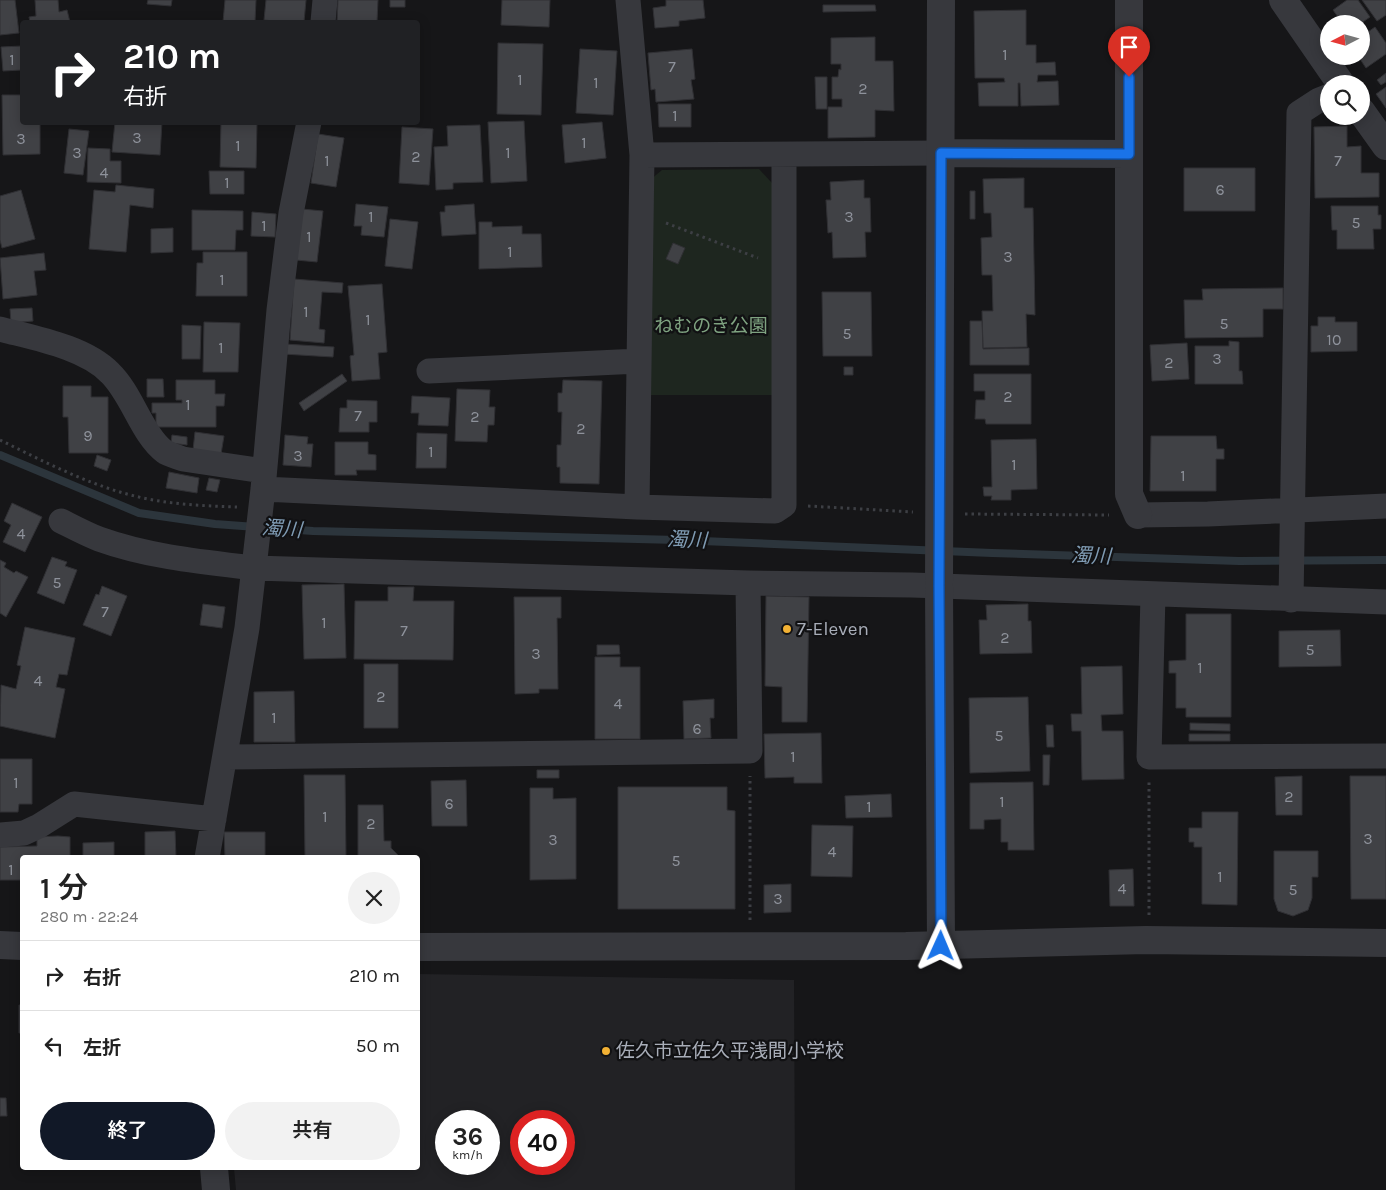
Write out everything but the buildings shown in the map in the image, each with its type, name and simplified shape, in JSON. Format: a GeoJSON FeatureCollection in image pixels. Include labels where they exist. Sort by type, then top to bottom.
{"type":"FeatureCollection","features":[{"type":"Feature","properties":{"kind":"street"},"geometry":{"type":"LineString","coordinates":[[323,20],[325,0]]}},
{"type":"Feature","properties":{"kind":"street"},"geometry":{"type":"LineString","coordinates":[[628,0],[642,155],[637,507]]}},
{"type":"Feature","properties":{"kind":"street"},"geometry":{"type":"LineString","coordinates":[[941,0],[939,531],[941,946]]}},
{"type":"Feature","properties":{"kind":"street"},"geometry":{"type":"LineString","coordinates":[[1129,0],[1129,494],[1138,515],[1386,506]]}},
{"type":"Feature","properties":{"kind":"street"},"geometry":{"type":"LineString","coordinates":[[1283,0],[1336,75]]}},
{"type":"Feature","properties":{"kind":"street"},"geometry":{"type":"LineString","coordinates":[[1291,594],[1299,113],[1320,100]]}},
{"type":"Feature","properties":{"kind":"street"},"geometry":{"type":"LineString","coordinates":[[1370,124],[1386,146]]}},
{"type":"Feature","properties":{"kind":"street"},"geometry":{"type":"LineString","coordinates":[[208,855],[247,628],[262,496],[279,310],[291,213],[308,125]]}},
{"type":"Feature","properties":{"kind":"street"},"geometry":{"type":"LineString","coordinates":[[642,155],[1129,154]]}},
{"type":"Feature","properties":{"kind":"street"},"geometry":{"type":"LineString","coordinates":[[0,329],[74,351],[108,371],[123,388],[152,437],[164,451],[262,496],[775,511],[784,505],[784,155]]}},
{"type":"Feature","properties":{"kind":"street"},"geometry":{"type":"LineString","coordinates":[[429,371],[639,361]]}},
{"type":"Feature","properties":{"kind":"street"},"geometry":{"type":"LineString","coordinates":[[61,521],[98,539],[180,559],[748,583],[939,580],[1153,594],[1291,594],[1386,602]]}},
{"type":"Feature","properties":{"kind":"street"},"geometry":{"type":"LineString","coordinates":[[226,757],[750,751],[748,583]]}},
{"type":"Feature","properties":{"kind":"street"},"geometry":{"type":"LineString","coordinates":[[1153,594],[1150,756],[1386,756]]}},
{"type":"Feature","properties":{"kind":"street"},"geometry":{"type":"LineString","coordinates":[[0,835],[24,833],[74,804],[214,819]]}},
{"type":"Feature","properties":{"kind":"street"},"geometry":{"type":"LineString","coordinates":[[420,947],[941,946],[1146,940],[1386,942]]}},
{"type":"Feature","properties":{"kind":"street"},"geometry":{"type":"LineString","coordinates":[[0,945],[20,946]]}},
{"type":"Feature","properties":{"kind":"street"},"geometry":{"type":"LineString","coordinates":[[214,1170],[216,1190]]}},
{"type":"Feature","properties":{"kind":"path"},"geometry":{"type":"LineString","coordinates":[[641,222],[668,224],[756,258],[784,257]]}},
{"type":"Feature","properties":{"kind":"path"},"geometry":{"type":"LineString","coordinates":[[0,440],[63,471],[103,487],[151,500],[189,505],[262,496]]}},
{"type":"Feature","properties":{"kind":"path"},"geometry":{"type":"LineString","coordinates":[[784,505],[913,512]]}},
{"type":"Feature","properties":{"kind":"path"},"geometry":{"type":"LineString","coordinates":[[962,514],[1138,515]]}},
{"type":"Feature","properties":{"kind":"path"},"geometry":{"type":"LineString","coordinates":[[750,751],[750,923]]}},
{"type":"Feature","properties":{"kind":"path"},"geometry":{"type":"LineString","coordinates":[[1149,923],[1150,756]]}},
{"type":"Feature","properties":{"kind":"shaded area","name":"佐久市立佐久平浅間小学校"},"geometry":{"type":"Polygon","coordinates":[[[420,974],[794,980],[795,1190],[236,1190],[234,1170],[420,1170],[420,974]]]}},
{"type":"Feature","properties":{"kind":"green space","name":"ねむのき公園"},"geometry":{"type":"Polygon","coordinates":[[[759,169],[772,183],[772,395],[650,395],[650,180],[662,170],[759,169]]]}},
{"type":"Feature","properties":{"kind":"waterway","name":"濁川"},"geometry":{"type":"LineString","coordinates":[[0,455],[139,513],[215,524],[313,531],[677,540],[1239,561],[1386,560]]}},
{"type":"Feature","properties":{"kind":"place","name":"7-Eleven"},"geometry":{"type":"Point","coordinates":[787,629]}},
{"type":"Feature","properties":{"kind":"place","name":"佐久市立佐久平浅間小学校"},"geometry":{"type":"Point","coordinates":[606,1051]}},
{"type":"Feature","properties":{"kind":"route"},"geometry":{"type":"LineString","coordinates":[[941,946],[939,586],[941,153],[1129,154],[1129,77]]}}]}
